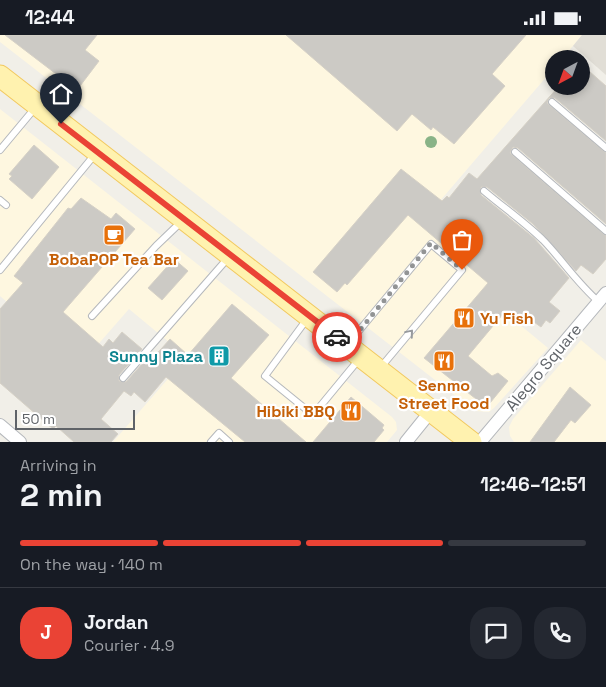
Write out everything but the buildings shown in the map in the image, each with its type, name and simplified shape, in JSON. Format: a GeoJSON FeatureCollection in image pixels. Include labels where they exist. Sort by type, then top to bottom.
{"type":"FeatureCollection","features":[{"type":"Feature","properties":{"kind":"main road"},"geometry":{"type":"LineString","coordinates":[[0,76],[471,442]]}},
{"type":"Feature","properties":{"kind":"street","name":"Alegro Square"},"geometry":{"type":"LineString","coordinates":[[480,442],[602,297]]}},
{"type":"Feature","properties":{"kind":"street"},"geometry":{"type":"LineString","coordinates":[[406,442],[430,411]]}},
{"type":"Feature","properties":{"kind":"street"},"geometry":{"type":"LineString","coordinates":[[0,425],[20,442]]}},
{"type":"Feature","properties":{"kind":"lane"},"geometry":{"type":"LineString","coordinates":[[552,101],[606,148]]}},
{"type":"Feature","properties":{"kind":"lane"},"geometry":{"type":"LineString","coordinates":[[0,150],[38,105]]}},
{"type":"Feature","properties":{"kind":"lane"},"geometry":{"type":"LineString","coordinates":[[0,270],[97,151]]}},
{"type":"Feature","properties":{"kind":"lane"},"geometry":{"type":"LineString","coordinates":[[515,152],[606,231]]}},
{"type":"Feature","properties":{"kind":"lane"},"geometry":{"type":"LineString","coordinates":[[484,191],[541,239],[561,259],[577,283],[602,297]]}},
{"type":"Feature","properties":{"kind":"lane"},"geometry":{"type":"LineString","coordinates":[[0,200],[6,205]]}},
{"type":"Feature","properties":{"kind":"lane"},"geometry":{"type":"LineString","coordinates":[[92,316],[156,246],[184,219]]}},
{"type":"Feature","properties":{"kind":"lane"},"geometry":{"type":"LineString","coordinates":[[309,316],[265,376],[313,415],[354,351],[431,243],[462,270],[379,370]]}},
{"type":"Feature","properties":{"kind":"lane"},"geometry":{"type":"LineString","coordinates":[[124,378],[230,255]]}},
{"type":"Feature","properties":{"kind":"lane"},"geometry":{"type":"LineString","coordinates":[[210,442],[218,433],[229,442]]}},
{"type":"Feature","properties":{"kind":"shaded area"},"geometry":{"type":"Polygon","coordinates":[[[0,35],[582,35],[570,50],[545,50],[545,78],[439,202],[529,281],[503,311],[548,348],[494,408],[489,412],[475,411],[0,42],[0,35]]]}},
{"type":"Feature","properties":{"kind":"shaded area"},"geometry":{"type":"Polygon","coordinates":[[[582,35],[606,35],[606,75],[590,61],[590,50],[578,50],[573,46],[582,35]]]}},
{"type":"Feature","properties":{"kind":"shaded area"},"geometry":{"type":"Polygon","coordinates":[[[0,109],[392,417],[396,422],[397,430],[387,442],[113,442],[187,357],[129,309],[80,365],[0,296],[0,109]]]}},
{"type":"Feature","properties":{"kind":"shaded area"},"geometry":{"type":"Polygon","coordinates":[[[581,340],[606,361],[606,442],[514,442],[510,436],[509,427],[513,419],[581,340]]]}},
{"type":"Feature","properties":{"kind":"way so far"},"geometry":{"type":"LineString","coordinates":[[337,337],[347,346],[431,243],[462,270]]}},
{"type":"Feature","properties":{"kind":"place","name":"BobaPOP Tea Bar"},"geometry":{"type":"Point","coordinates":[114,235]}},
{"type":"Feature","properties":{"kind":"place","name":"Yu Fish"},"geometry":{"type":"Point","coordinates":[464,318]}},
{"type":"Feature","properties":{"kind":"place","name":"Sunny Plaza"},"geometry":{"type":"Point","coordinates":[219,356]}},
{"type":"Feature","properties":{"kind":"place","name":"Senmo Street Food"},"geometry":{"type":"Point","coordinates":[444,361]}},
{"type":"Feature","properties":{"kind":"place","name":"Hibiki BBQ"},"geometry":{"type":"Point","coordinates":[351,411]}},
{"type":"Feature","properties":{"kind":"route"},"geometry":{"type":"LineString","coordinates":[[61,124],[337,337]]}}]}
